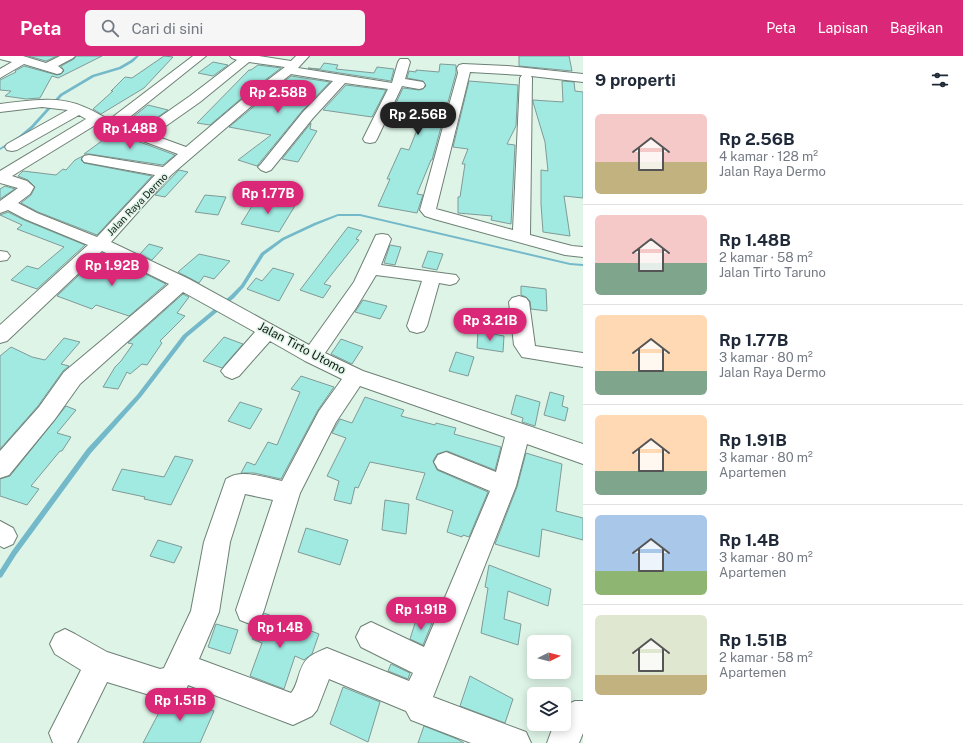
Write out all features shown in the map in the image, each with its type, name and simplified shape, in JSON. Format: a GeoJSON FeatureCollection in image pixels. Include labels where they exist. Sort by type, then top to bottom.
{"type":"FeatureCollection","features":[{"type":"Feature","properties":{"kind":"street"},"geometry":{"type":"LineString","coordinates":[[3,56],[29,61],[51,68],[69,56]]}},
{"type":"Feature","properties":{"kind":"street"},"geometry":{"type":"LineString","coordinates":[[112,125],[144,98],[200,56]]}},
{"type":"Feature","properties":{"kind":"street"},"geometry":{"type":"LineString","coordinates":[[142,136],[195,99],[244,57],[297,62],[341,79],[397,85],[419,85]]}},
{"type":"Feature","properties":{"kind":"street"},"geometry":{"type":"LineString","coordinates":[[0,74],[29,61]]}},
{"type":"Feature","properties":{"kind":"street","name":"Jalan Raya Dermo"},"geometry":{"type":"LineString","coordinates":[[0,336],[100,244],[122,217],[166,172],[297,62]]}},
{"type":"Feature","properties":{"kind":"street"},"geometry":{"type":"LineString","coordinates":[[392,130],[373,133],[397,85],[404,62]]}},
{"type":"Feature","properties":{"kind":"street"},"geometry":{"type":"LineString","coordinates":[[582,81],[463,68],[464,73],[429,201],[428,210],[431,213],[440,216],[571,251],[583,252]]}},
{"type":"Feature","properties":{"kind":"street"},"geometry":{"type":"LineString","coordinates":[[464,73],[582,81]]}},
{"type":"Feature","properties":{"kind":"street"},"geometry":{"type":"LineString","coordinates":[[521,237],[526,78]]}},
{"type":"Feature","properties":{"kind":"street"},"geometry":{"type":"LineString","coordinates":[[266,167],[308,115],[341,79]]}},
{"type":"Feature","properties":{"kind":"street"},"geometry":{"type":"LineString","coordinates":[[1,108],[42,103],[57,104],[79,109],[96,120],[188,153]]}},
{"type":"Feature","properties":{"kind":"street"},"geometry":{"type":"LineString","coordinates":[[12,147],[79,109]]}},
{"type":"Feature","properties":{"kind":"street"},"geometry":{"type":"LineString","coordinates":[[0,178],[96,120]]}},
{"type":"Feature","properties":{"kind":"street"},"geometry":{"type":"LineString","coordinates":[[90,159],[166,172]]}},
{"type":"Feature","properties":{"kind":"street"},"geometry":{"type":"LineString","coordinates":[[0,178],[22,184],[26,187],[24,191],[4,205]]}},
{"type":"Feature","properties":{"kind":"street","name":"Jalan Tirto Utomo"},"geometry":{"type":"LineString","coordinates":[[4,205],[100,244],[182,283],[312,356],[355,376],[583,454]]}},
{"type":"Feature","properties":{"kind":"street"},"geometry":{"type":"LineString","coordinates":[[312,356],[334,327],[359,289],[370,269],[382,239]]}},
{"type":"Feature","properties":{"kind":"street"},"geometry":{"type":"LineString","coordinates":[[370,269],[441,278],[417,326]]}},
{"type":"Feature","properties":{"kind":"street"},"geometry":{"type":"LineString","coordinates":[[0,468],[47,413],[72,378],[100,356],[182,283]]}},
{"type":"Feature","properties":{"kind":"street"},"geometry":{"type":"LineString","coordinates":[[519,302],[524,345],[529,352],[583,360]]}},
{"type":"Feature","properties":{"kind":"street"},"geometry":{"type":"LineString","coordinates":[[232,371],[268,330]]}},
{"type":"Feature","properties":{"kind":"street"},"geometry":{"type":"LineString","coordinates":[[250,610],[288,493],[327,417],[355,376]]}},
{"type":"Feature","properties":{"kind":"street"},"geometry":{"type":"LineString","coordinates":[[417,700],[504,486],[518,432]]}},
{"type":"Feature","properties":{"kind":"street"},"geometry":{"type":"LineString","coordinates":[[446,462],[504,486]]}},
{"type":"Feature","properties":{"kind":"street"},"geometry":{"type":"LineString","coordinates":[[65,644],[100,665],[155,683],[166,684],[175,680],[205,612],[217,542],[235,486],[238,484],[245,484],[288,493]]}},
{"type":"Feature","properties":{"kind":"street"},"geometry":{"type":"LineString","coordinates":[[371,637],[432,666]]}},
{"type":"Feature","properties":{"kind":"street"},"geometry":{"type":"LineString","coordinates":[[181,667],[293,709],[302,706],[307,698],[316,668],[327,663],[417,700],[422,709],[515,743]]}},
{"type":"Feature","properties":{"kind":"street"},"geometry":{"type":"LineString","coordinates":[[65,732],[100,665]]}},
{"type":"Feature","properties":{"kind":"street"},"geometry":{"type":"LineString","coordinates":[[563,743],[571,721],[574,717],[583,717]]}},
{"type":"Feature","properties":{"kind":"building"},"geometry":{"type":"Polygon","coordinates":[[[28,56],[57,56],[46,61],[28,56]]]}},
{"type":"Feature","properties":{"kind":"building"},"geometry":{"type":"Polygon","coordinates":[[[76,56],[102,56],[58,78],[52,76],[40,98],[26,99],[5,96],[11,91],[0,90],[0,80],[24,66],[57,75],[64,71],[61,66],[74,59],[76,56]]]}},
{"type":"Feature","properties":{"kind":"building"},"geometry":{"type":"Polygon","coordinates":[[[164,56],[173,57],[144,88],[101,114],[93,109],[113,91],[111,91],[125,77],[132,78],[164,56]]]}},
{"type":"Feature","properties":{"kind":"building"},"geometry":{"type":"Polygon","coordinates":[[[519,56],[569,56],[572,71],[519,66],[519,56]]]}},
{"type":"Feature","properties":{"kind":"building"},"geometry":{"type":"Polygon","coordinates":[[[213,62],[228,65],[213,76],[198,73],[213,62]]]}},
{"type":"Feature","properties":{"kind":"building"},"geometry":{"type":"Polygon","coordinates":[[[324,63],[338,65],[336,69],[374,73],[377,67],[394,69],[391,81],[308,68],[320,69],[324,63]]]}},
{"type":"Feature","properties":{"kind":"building"},"geometry":{"type":"Polygon","coordinates":[[[440,64],[456,65],[456,73],[432,160],[417,194],[423,195],[417,213],[378,206],[390,179],[387,179],[401,148],[409,150],[419,125],[388,120],[403,88],[419,90],[426,86],[423,81],[407,78],[409,71],[416,72],[416,70],[439,72],[440,64]]]}},
{"type":"Feature","properties":{"kind":"building"},"geometry":{"type":"Polygon","coordinates":[[[258,65],[281,68],[244,96],[210,125],[197,123],[249,70],[258,65]]]}},
{"type":"Feature","properties":{"kind":"building"},"geometry":{"type":"Polygon","coordinates":[[[291,76],[330,82],[302,111],[257,166],[238,160],[271,135],[229,127],[291,76]]]}},
{"type":"Feature","properties":{"kind":"building"},"geometry":{"type":"Polygon","coordinates":[[[469,81],[518,85],[516,126],[507,144],[515,145],[511,224],[491,220],[492,216],[458,213],[458,197],[460,197],[465,164],[462,164],[468,149],[453,147],[469,81]]]}},
{"type":"Feature","properties":{"kind":"building"},"geometry":{"type":"Polygon","coordinates":[[[562,81],[574,82],[575,91],[583,92],[583,198],[564,196],[570,236],[543,232],[541,170],[548,171],[545,142],[533,102],[533,100],[563,102],[562,81]]]}},
{"type":"Feature","properties":{"kind":"building"},"geometry":{"type":"Polygon","coordinates":[[[346,85],[386,90],[372,117],[323,110],[346,85]]]}},
{"type":"Feature","properties":{"kind":"building"},"geometry":{"type":"Polygon","coordinates":[[[148,105],[168,110],[140,129],[124,124],[148,105]]]}},
{"type":"Feature","properties":{"kind":"building"},"geometry":{"type":"Polygon","coordinates":[[[311,123],[310,129],[317,131],[298,162],[282,159],[311,123]]]}},
{"type":"Feature","properties":{"kind":"building"},"geometry":{"type":"Polygon","coordinates":[[[114,132],[175,155],[163,165],[84,154],[114,132]]]}},
{"type":"Feature","properties":{"kind":"building"},"geometry":{"type":"Polygon","coordinates":[[[83,156],[81,160],[84,163],[152,176],[97,235],[38,212],[21,203],[31,195],[35,187],[28,180],[18,176],[23,171],[56,175],[63,169],[66,170],[75,160],[83,156]]]}},
{"type":"Feature","properties":{"kind":"building"},"geometry":{"type":"Polygon","coordinates":[[[179,170],[188,172],[165,197],[155,195],[179,170]]]}},
{"type":"Feature","properties":{"kind":"building"},"geometry":{"type":"Polygon","coordinates":[[[5,186],[15,189],[0,199],[0,189],[5,186]]]}},
{"type":"Feature","properties":{"kind":"building"},"geometry":{"type":"Polygon","coordinates":[[[205,195],[226,197],[218,215],[195,212],[205,195]]]}},
{"type":"Feature","properties":{"kind":"building"},"geometry":{"type":"Polygon","coordinates":[[[257,198],[296,204],[279,232],[241,224],[257,198]]]}},
{"type":"Feature","properties":{"kind":"building"},"geometry":{"type":"Polygon","coordinates":[[[8,212],[85,245],[37,289],[11,280],[27,266],[38,269],[64,247],[17,229],[22,225],[0,215],[8,212]]]}},
{"type":"Feature","properties":{"kind":"building"},"geometry":{"type":"Polygon","coordinates":[[[348,227],[362,231],[356,239],[359,240],[324,284],[331,286],[323,298],[300,290],[348,227]]]}},
{"type":"Feature","properties":{"kind":"building"},"geometry":{"type":"Polygon","coordinates":[[[149,244],[163,248],[152,260],[140,254],[149,244]]]}},
{"type":"Feature","properties":{"kind":"building"},"geometry":{"type":"Polygon","coordinates":[[[390,245],[401,247],[395,265],[384,263],[390,245]]]}},
{"type":"Feature","properties":{"kind":"building"},"geometry":{"type":"Polygon","coordinates":[[[428,251],[443,254],[437,270],[422,267],[428,251]]]}},
{"type":"Feature","properties":{"kind":"building"},"geometry":{"type":"Polygon","coordinates":[[[199,254],[230,261],[214,279],[204,276],[199,283],[178,272],[199,254]]]}},
{"type":"Feature","properties":{"kind":"building"},"geometry":{"type":"Polygon","coordinates":[[[99,256],[119,261],[166,284],[129,316],[96,305],[92,309],[57,296],[99,256]]]}},
{"type":"Feature","properties":{"kind":"building"},"geometry":{"type":"Polygon","coordinates":[[[273,268],[294,274],[279,301],[247,289],[256,278],[262,281],[273,268]]]}},
{"type":"Feature","properties":{"kind":"building"},"geometry":{"type":"Polygon","coordinates":[[[521,286],[546,289],[547,311],[531,309],[530,301],[521,295],[521,286]]]}},
{"type":"Feature","properties":{"kind":"building"},"geometry":{"type":"Polygon","coordinates":[[[183,294],[189,297],[177,313],[185,316],[160,341],[162,343],[147,365],[142,364],[130,374],[127,372],[118,389],[103,387],[115,367],[133,344],[128,343],[183,294]]]}},
{"type":"Feature","properties":{"kind":"building"},"geometry":{"type":"Polygon","coordinates":[[[363,300],[387,306],[380,319],[355,312],[363,300]]]}},
{"type":"Feature","properties":{"kind":"building"},"geometry":{"type":"Polygon","coordinates":[[[478,331],[504,336],[503,352],[477,348],[478,331]]]}},
{"type":"Feature","properties":{"kind":"building"},"geometry":{"type":"Polygon","coordinates":[[[224,337],[243,344],[222,368],[203,361],[224,337]]]}},
{"type":"Feature","properties":{"kind":"building"},"geometry":{"type":"Polygon","coordinates":[[[64,338],[80,342],[61,364],[69,366],[63,371],[38,406],[0,449],[0,356],[11,347],[32,357],[45,360],[64,338]]]}},
{"type":"Feature","properties":{"kind":"building"},"geometry":{"type":"Polygon","coordinates":[[[341,339],[363,347],[352,364],[331,354],[341,339]]]}},
{"type":"Feature","properties":{"kind":"building"},"geometry":{"type":"Polygon","coordinates":[[[456,352],[474,357],[468,376],[449,371],[456,352]]]}},
{"type":"Feature","properties":{"kind":"building"},"geometry":{"type":"Polygon","coordinates":[[[301,376],[334,387],[318,410],[281,479],[254,473],[241,473],[247,462],[255,465],[268,442],[277,445],[300,392],[291,389],[301,376]]]}},
{"type":"Feature","properties":{"kind":"building"},"geometry":{"type":"Polygon","coordinates":[[[550,392],[564,396],[562,406],[568,408],[565,421],[544,415],[550,392]]]}},
{"type":"Feature","properties":{"kind":"building"},"geometry":{"type":"Polygon","coordinates":[[[516,395],[540,402],[535,426],[522,422],[523,418],[511,414],[516,395]]]}},
{"type":"Feature","properties":{"kind":"building"},"geometry":{"type":"Polygon","coordinates":[[[365,397],[404,410],[401,416],[435,425],[436,423],[456,428],[454,434],[501,447],[495,470],[447,451],[437,454],[433,461],[437,470],[488,492],[469,537],[463,535],[462,537],[447,532],[453,511],[416,499],[425,473],[370,462],[358,488],[355,487],[351,504],[334,500],[339,481],[327,476],[346,438],[332,433],[340,419],[352,423],[365,397]]]}},
{"type":"Feature","properties":{"kind":"building"},"geometry":{"type":"Polygon","coordinates":[[[240,402],[262,409],[250,429],[228,421],[240,402]]]}},
{"type":"Feature","properties":{"kind":"building"},"geometry":{"type":"Polygon","coordinates":[[[66,406],[76,410],[57,433],[71,437],[62,451],[60,451],[31,486],[39,489],[27,505],[0,496],[0,479],[10,476],[66,406]]]}},
{"type":"Feature","properties":{"kind":"building"},"geometry":{"type":"Polygon","coordinates":[[[526,453],[562,464],[556,511],[583,518],[583,540],[542,529],[539,557],[495,544],[517,487],[526,453]]]}},
{"type":"Feature","properties":{"kind":"building"},"geometry":{"type":"Polygon","coordinates":[[[175,456],[193,460],[171,505],[144,499],[145,497],[112,490],[122,469],[164,477],[175,456]]]}},
{"type":"Feature","properties":{"kind":"building"},"geometry":{"type":"Polygon","coordinates":[[[385,500],[409,504],[406,534],[382,530],[385,500]]]}},
{"type":"Feature","properties":{"kind":"building"},"geometry":{"type":"Polygon","coordinates":[[[306,528],[348,540],[340,565],[298,552],[306,528]]]}},
{"type":"Feature","properties":{"kind":"building"},"geometry":{"type":"Polygon","coordinates":[[[158,540],[182,547],[174,563],[150,556],[158,540]]]}},
{"type":"Feature","properties":{"kind":"building"},"geometry":{"type":"Polygon","coordinates":[[[489,565],[551,589],[548,606],[508,591],[504,619],[521,624],[518,645],[481,633],[488,588],[485,587],[489,565]]]}},
{"type":"Feature","properties":{"kind":"building"},"geometry":{"type":"Polygon","coordinates":[[[264,613],[319,634],[312,654],[304,660],[295,656],[284,689],[250,676],[262,643],[252,639],[264,613]]]}},
{"type":"Feature","properties":{"kind":"building"},"geometry":{"type":"Polygon","coordinates":[[[417,617],[432,623],[423,645],[410,639],[417,617]]]}},
{"type":"Feature","properties":{"kind":"building"},"geometry":{"type":"Polygon","coordinates":[[[216,624],[238,630],[230,654],[208,647],[216,624]]]}},
{"type":"Feature","properties":{"kind":"building"},"geometry":{"type":"Polygon","coordinates":[[[391,664],[410,673],[408,679],[388,671],[391,664]]]}},
{"type":"Feature","properties":{"kind":"building"},"geometry":{"type":"Polygon","coordinates":[[[470,676],[513,699],[505,723],[460,706],[470,676]]]}},
{"type":"Feature","properties":{"kind":"building"},"geometry":{"type":"Polygon","coordinates":[[[343,687],[380,702],[368,742],[330,724],[343,687]]]}},
{"type":"Feature","properties":{"kind":"building"},"geometry":{"type":"Polygon","coordinates":[[[179,695],[214,711],[200,743],[143,743],[165,701],[179,695]]]}},
{"type":"Feature","properties":{"kind":"building"},"geometry":{"type":"Polygon","coordinates":[[[424,726],[457,739],[464,743],[418,743],[424,726]]]}},
{"type":"Feature","properties":{"kind":"waterway"},"geometry":{"type":"LineString","coordinates":[[0,149],[20,137],[32,127],[61,95],[93,76],[120,68],[138,56]]}},
{"type":"Feature","properties":{"kind":"waterway"},"geometry":{"type":"LineString","coordinates":[[0,575],[14,553],[89,451],[139,396],[185,336],[232,297],[243,286],[262,254],[283,239],[338,215],[360,215],[570,264],[583,265]]}}]}
